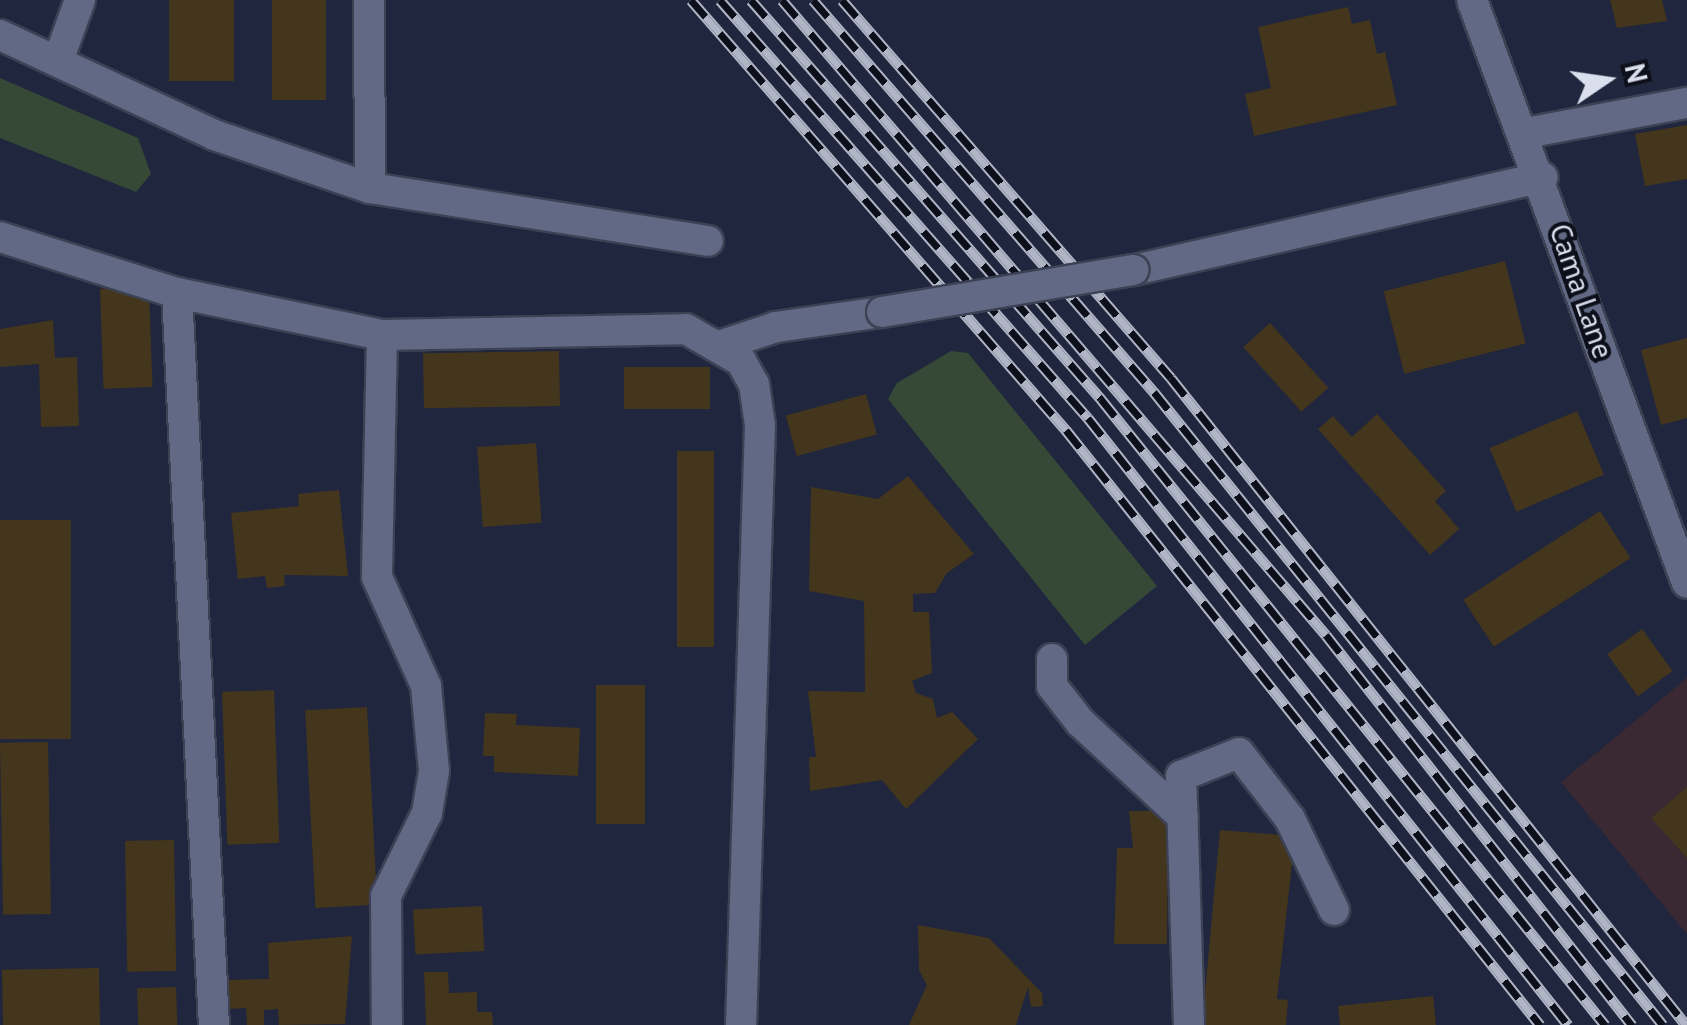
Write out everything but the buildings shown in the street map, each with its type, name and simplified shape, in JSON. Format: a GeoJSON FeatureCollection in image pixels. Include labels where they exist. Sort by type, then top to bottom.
{"type":"FeatureCollection","features":[{"type":"Feature","properties":{"kind":"street"},"geometry":{"type":"LineString","coordinates":[[58,60],[80,0]]}},
{"type":"Feature","properties":{"kind":"street"},"geometry":{"type":"LineString","coordinates":[[370,0],[370,188]]}},
{"type":"Feature","properties":{"kind":"street","name":"Cama Lane"},"geometry":{"type":"LineString","coordinates":[[1472,0],[1543,177],[1683,571]]}},
{"type":"Feature","properties":{"kind":"street"},"geometry":{"type":"LineString","coordinates":[[0,35],[214,135],[370,188],[708,242]]}},
{"type":"Feature","properties":{"kind":"street"},"geometry":{"type":"LineString","coordinates":[[1526,133],[1687,103]]}},
{"type":"Feature","properties":{"kind":"street"},"geometry":{"type":"LineString","coordinates":[[722,345],[776,327],[1134,270],[1543,177]]}},
{"type":"Feature","properties":{"kind":"street"},"geometry":{"type":"LineString","coordinates":[[0,237],[177,293],[382,335],[686,329],[722,345],[754,384],[760,425],[741,1025]]}},
{"type":"Feature","properties":{"kind":"street"},"geometry":{"type":"LineString","coordinates":[[177,293],[214,1025]]}},
{"type":"Feature","properties":{"kind":"street"},"geometry":{"type":"LineString","coordinates":[[382,335],[377,577],[426,686],[434,771],[427,813],[386,896],[387,1025]]}},
{"type":"Feature","properties":{"kind":"street"},"geometry":{"type":"LineString","coordinates":[[1052,659],[1052,686],[1080,722],[1184,818]]}},
{"type":"Feature","properties":{"kind":"street"},"geometry":{"type":"LineString","coordinates":[[1189,1025],[1180,776],[1239,753],[1290,819],[1334,910]]}},
{"type":"Feature","properties":{"kind":"shaded area"},"geometry":{"type":"Polygon","coordinates":[[[1687,678],[1687,934],[1561,782],[1687,678]]]}},
{"type":"Feature","properties":{"kind":"green space"},"geometry":{"type":"Polygon","coordinates":[[[0,78],[138,138],[151,174],[136,192],[0,138],[0,78]]]}},
{"type":"Feature","properties":{"kind":"green space"},"geometry":{"type":"Polygon","coordinates":[[[951,351],[968,353],[1157,586],[1085,645],[888,399],[897,383],[951,351]]]}},
{"type":"Feature","properties":{"kind":"railway"},"geometry":{"type":"LineString","coordinates":[[691,0],[1066,430],[1540,1025]]}},
{"type":"Feature","properties":{"kind":"railway"},"geometry":{"type":"LineString","coordinates":[[720,0],[1088,418],[1568,1025]]}},
{"type":"Feature","properties":{"kind":"railway"},"geometry":{"type":"LineString","coordinates":[[751,0],[1101,399],[1605,1025]]}},
{"type":"Feature","properties":{"kind":"railway"},"geometry":{"type":"LineString","coordinates":[[782,0],[1326,635],[1632,1025]]}},
{"type":"Feature","properties":{"kind":"railway"},"geometry":{"type":"LineString","coordinates":[[813,0],[1154,392],[1663,1025]]}},
{"type":"Feature","properties":{"kind":"railway"},"geometry":{"type":"LineString","coordinates":[[842,0],[1171,378],[1686,1025]]}}]}
